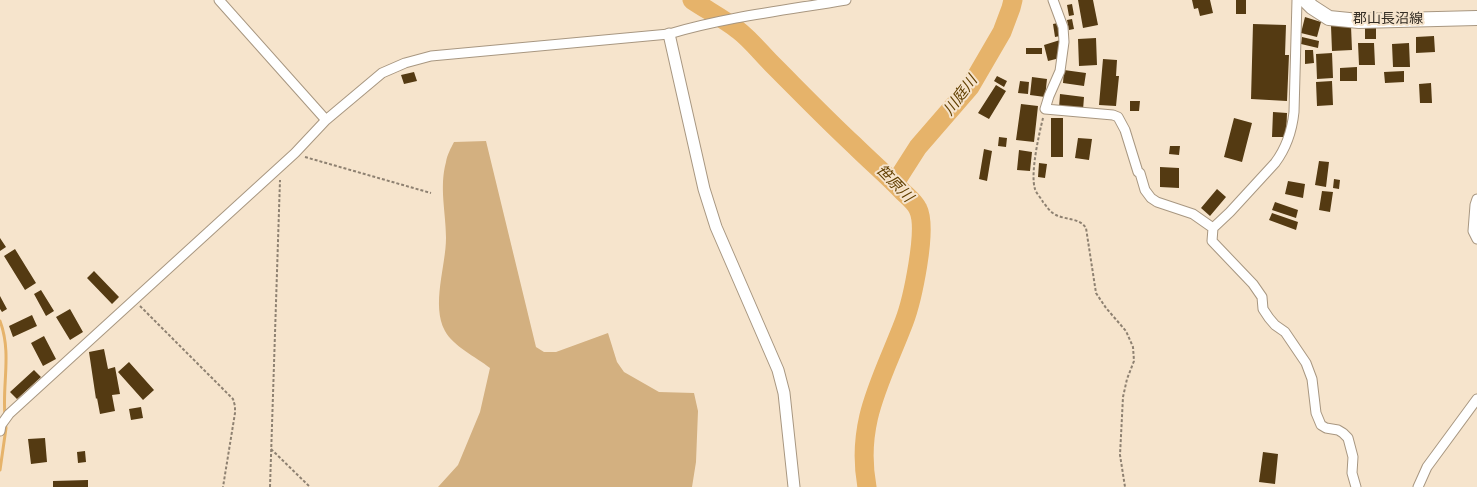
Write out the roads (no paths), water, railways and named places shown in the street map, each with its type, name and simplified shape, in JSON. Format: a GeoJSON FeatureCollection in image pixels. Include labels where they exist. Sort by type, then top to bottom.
{"type":"FeatureCollection","features":[{"type":"Feature","properties":{"kind":"main road","name":"郡山長沼線"},"geometry":{"type":"LineString","coordinates":[[1305,0],[1312,7],[1329,18],[1336,19],[1359,21],[1477,18]]}},
{"type":"Feature","properties":{"kind":"street"},"geometry":{"type":"LineString","coordinates":[[219,0],[326,120]]}},
{"type":"Feature","properties":{"kind":"street"},"geometry":{"type":"LineString","coordinates":[[0,431],[9,414],[295,153],[326,120],[382,73],[406,63],[431,56],[669,34],[690,28],[746,17],[846,0]]}},
{"type":"Feature","properties":{"kind":"street"},"geometry":{"type":"LineString","coordinates":[[1053,0],[1063,27],[1064,42],[1060,71],[1049,96],[1045,110],[1113,115],[1118,117],[1125,130],[1145,190],[1151,198],[1157,202],[1192,214],[1213,228]]}},
{"type":"Feature","properties":{"kind":"street"},"geometry":{"type":"LineString","coordinates":[[1297,0],[1294,112],[1288,142],[1275,163],[1230,212],[1213,228],[1212,241],[1253,284],[1262,297],[1264,309],[1269,318],[1275,325],[1285,332],[1306,362],[1312,379],[1316,413],[1321,425],[1326,428],[1338,430],[1348,438],[1353,457],[1352,473],[1356,487]]}},
{"type":"Feature","properties":{"kind":"street"},"geometry":{"type":"LineString","coordinates":[[669,34],[704,189],[716,227],[778,370],[784,393],[794,487]]}},
{"type":"Feature","properties":{"kind":"street"},"geometry":{"type":"LineString","coordinates":[[1477,199],[1475,205],[1473,230],[1477,240]]}},
{"type":"Feature","properties":{"kind":"street"},"geometry":{"type":"LineString","coordinates":[[1418,487],[1427,467],[1477,398]]}},
{"type":"Feature","properties":{"kind":"waterway","name":"笹原川"},"geometry":{"type":"LineString","coordinates":[[692,0],[727,22],[747,38],[823,115],[911,199],[918,209],[921,219],[921,232],[915,282],[904,322],[879,383],[868,422],[864,464],[867,487]]}},
{"type":"Feature","properties":{"kind":"waterway","name":"川庭川"},"geometry":{"type":"LineString","coordinates":[[895,183],[918,147],[970,87],[1002,32],[1013,0]]}},
{"type":"Feature","properties":{"kind":"waterway"},"geometry":{"type":"LineString","coordinates":[[0,321],[4,333],[6,357],[4,404],[5,416]]}},
{"type":"Feature","properties":{"kind":"waterway"},"geometry":{"type":"LineString","coordinates":[[0,470],[6,428],[5,422]]}}]}
